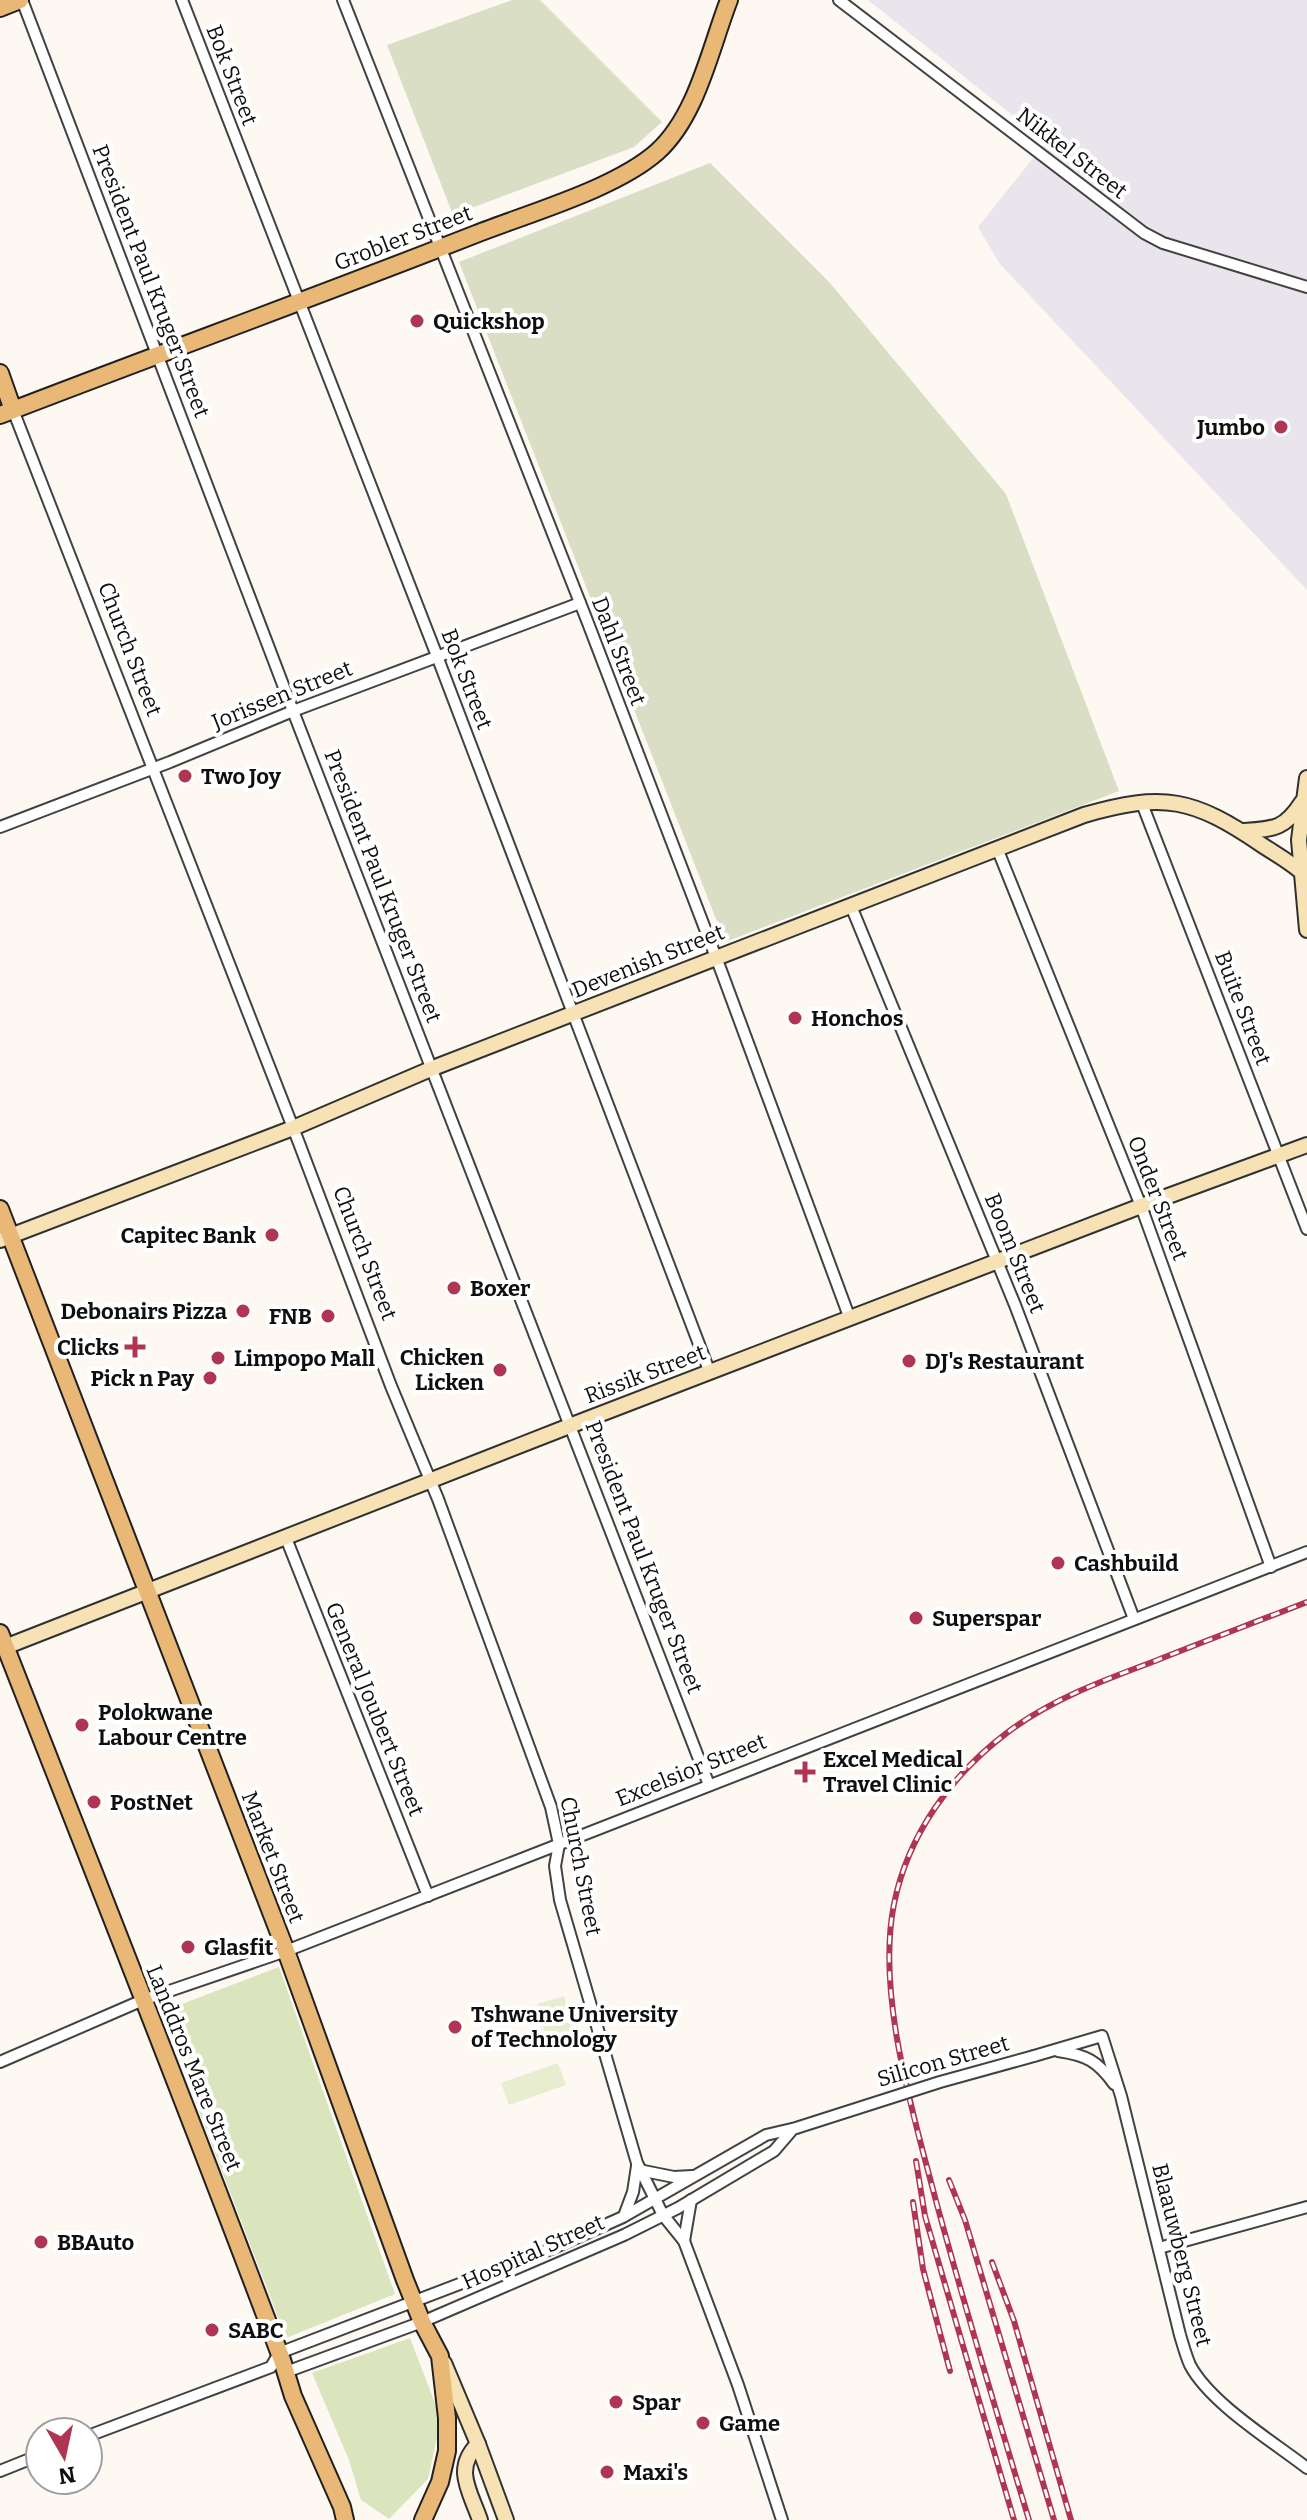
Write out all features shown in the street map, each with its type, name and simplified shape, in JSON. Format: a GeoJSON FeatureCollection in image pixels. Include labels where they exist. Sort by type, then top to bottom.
{"type":"FeatureCollection","features":[{"type":"Feature","properties":{"kind":"main road"},"geometry":{"type":"LineString","coordinates":[[0,8],[21,0]]}},
{"type":"Feature","properties":{"kind":"main road","name":"Grobler Street"},"geometry":{"type":"LineString","coordinates":[[7,412],[590,190],[643,163],[671,137],[682,121],[728,1]]}},
{"type":"Feature","properties":{"kind":"main road","name":"Church Street"},"geometry":{"type":"LineString","coordinates":[[0,373],[7,412]]}},
{"type":"Feature","properties":{"kind":"main road"},"geometry":{"type":"LineString","coordinates":[[1307,779],[1299,840],[1307,930]]}},
{"type":"Feature","properties":{"kind":"main road","name":"Devenish Street"},"geometry":{"type":"LineString","coordinates":[[5,1238],[293,1128],[433,1068],[1084,815],[1141,801],[1179,803],[1242,831],[1304,874]]}},
{"type":"Feature","properties":{"kind":"main road"},"geometry":{"type":"LineString","coordinates":[[1242,831],[1280,827],[1290,819],[1302,801]]}},
{"type":"Feature","properties":{"kind":"main road","name":"Rissik Street"},"geometry":{"type":"LineString","coordinates":[[2,1643],[286,1538],[572,1425],[1307,1145]]}},
{"type":"Feature","properties":{"kind":"main road","name":"Market Street"},"geometry":{"type":"LineString","coordinates":[[0,1209],[5,1238],[147,1590],[286,1951],[413,2300],[478,2444],[506,2520]]}},
{"type":"Feature","properties":{"kind":"main road","name":"Landdros Mare Street"},"geometry":{"type":"LineString","coordinates":[[2,1643],[197,2131],[279,2364],[347,2516]]}},
{"type":"Feature","properties":{"kind":"main road"},"geometry":{"type":"LineString","coordinates":[[423,2519],[440,2482],[447,2451],[447,2418],[440,2356]]}},
{"type":"Feature","properties":{"kind":"main road"},"geometry":{"type":"LineString","coordinates":[[478,2444],[464,2462],[466,2479],[480,2520]]}},
{"type":"Feature","properties":{"kind":"street","name":"President Paul Kruger Street"},"geometry":{"type":"LineString","coordinates":[[21,0],[709,1785]]}},
{"type":"Feature","properties":{"kind":"street","name":"Bok Street"},"geometry":{"type":"LineString","coordinates":[[182,0],[437,656],[710,1373]]}},
{"type":"Feature","properties":{"kind":"street","name":"Dahl Street"},"geometry":{"type":"LineString","coordinates":[[343,0],[580,603],[850,1319]]}},
{"type":"Feature","properties":{"kind":"street","name":"Nikkel Street"},"geometry":{"type":"LineString","coordinates":[[839,0],[1144,233],[1163,243],[1307,287]]}},
{"type":"Feature","properties":{"kind":"street","name":"Church Street"},"geometry":{"type":"LineString","coordinates":[[7,412],[153,768],[430,1480],[551,1807],[559,1844],[555,1866],[560,1900],[638,2166],[663,2215],[684,2241],[738,2385],[782,2520]]}},
{"type":"Feature","properties":{"kind":"street","name":"Jorissen Street"},"geometry":{"type":"LineString","coordinates":[[0,827],[293,711],[580,603]]}},
{"type":"Feature","properties":{"kind":"street","name":"Buite Street"},"geometry":{"type":"LineString","coordinates":[[1141,801],[1307,1229]]}},
{"type":"Feature","properties":{"kind":"street","name":"Onder Street"},"geometry":{"type":"LineString","coordinates":[[997,848],[1141,1206],[1271,1567]]}},
{"type":"Feature","properties":{"kind":"street","name":"Boom Street"},"geometry":{"type":"LineString","coordinates":[[851,906],[998,1262],[1134,1619]]}},
{"type":"Feature","properties":{"kind":"street","name":"General Joubert Street"},"geometry":{"type":"LineString","coordinates":[[286,1538],[428,1896]]}},
{"type":"Feature","properties":{"kind":"street","name":"Excelsior Street"},"geometry":{"type":"LineString","coordinates":[[3,2061],[143,2000],[286,1951],[1307,1552]]}},
{"type":"Feature","properties":{"kind":"street","name":"Silicon Street"},"geometry":{"type":"LineString","coordinates":[[795,2128],[940,2082],[1102,2036]]}},
{"type":"Feature","properties":{"kind":"street","name":"Blaauwberg Street"},"geometry":{"type":"LineString","coordinates":[[1102,2036],[1121,2096],[1180,2335],[1191,2366],[1219,2399],[1307,2468]]}},
{"type":"Feature","properties":{"kind":"street"},"geometry":{"type":"LineString","coordinates":[[0,2046],[3,2061]]}},
{"type":"Feature","properties":{"kind":"street","name":"Blaauwberg Street"},"geometry":{"type":"LineString","coordinates":[[1054,2051],[1074,2053],[1099,2064],[1121,2096]]}},
{"type":"Feature","properties":{"kind":"street","name":"Hospital Street"},"geometry":{"type":"LineString","coordinates":[[279,2364],[413,2300],[551,2249],[623,2217],[766,2135],[795,2128]]}},
{"type":"Feature","properties":{"kind":"street","name":"Hospital Street"},"geometry":{"type":"LineString","coordinates":[[104,2430],[279,2364],[422,2322],[558,2264],[691,2200],[774,2151],[795,2128]]}},
{"type":"Feature","properties":{"kind":"street","name":"Church Street"},"geometry":{"type":"LineString","coordinates":[[623,2217],[630,2203],[638,2166]]}},
{"type":"Feature","properties":{"kind":"street"},"geometry":{"type":"LineString","coordinates":[[638,2166],[666,2176],[696,2176]]}},
{"type":"Feature","properties":{"kind":"street"},"geometry":{"type":"LineString","coordinates":[[684,2241],[691,2200]]}},
{"type":"Feature","properties":{"kind":"street"},"geometry":{"type":"LineString","coordinates":[[1159,2248],[1307,2207]]}},
{"type":"Feature","properties":{"kind":"street"},"geometry":{"type":"LineString","coordinates":[[0,2471],[24,2461]]}},
{"type":"Feature","properties":{"kind":"shaded area"},"geometry":{"type":"Polygon","coordinates":[[[868,0],[1307,0],[1307,590],[999,263],[978,227],[1046,142],[868,0]]]}},
{"type":"Feature","properties":{"kind":"green space"},"geometry":{"type":"Polygon","coordinates":[[[512,0],[540,0],[662,122],[634,147],[453,215],[387,45],[512,0]]]}},
{"type":"Feature","properties":{"kind":"green space"},"geometry":{"type":"Polygon","coordinates":[[[710,163],[830,283],[1006,494],[1119,791],[725,942],[459,262],[710,163]]]}},
{"type":"Feature","properties":{"kind":"green space"},"geometry":{"type":"Polygon","coordinates":[[[279,1967],[395,2294],[286,2338],[161,2012],[279,1967]]]}},
{"type":"Feature","properties":{"kind":"green space"},"geometry":{"type":"Polygon","coordinates":[[[564,1996],[578,2045],[550,2052],[537,2004],[564,1996]]]}},
{"type":"Feature","properties":{"kind":"green space"},"geometry":{"type":"Polygon","coordinates":[[[558,2063],[566,2085],[509,2105],[501,2083],[558,2063]]]}},
{"type":"Feature","properties":{"kind":"green space"},"geometry":{"type":"Polygon","coordinates":[[[410,2338],[441,2419],[428,2479],[389,2519],[361,2500],[349,2460],[312,2373],[410,2338]]]}},
{"type":"Feature","properties":{"kind":"railway"},"geometry":{"type":"LineString","coordinates":[[1029,2520],[947,2241],[900,2053],[893,2014],[890,1939],[901,1878],[921,1830],[951,1786],[988,1749],[1025,1720],[1098,1683],[1307,1602]]}},
{"type":"Feature","properties":{"kind":"railway"},"geometry":{"type":"LineString","coordinates":[[916,2161],[925,2216],[1014,2520]]}},
{"type":"Feature","properties":{"kind":"railway"},"geometry":{"type":"LineString","coordinates":[[949,2180],[965,2220],[1054,2520]]}},
{"type":"Feature","properties":{"kind":"railway"},"geometry":{"type":"LineString","coordinates":[[913,2202],[923,2269],[950,2371]]}},
{"type":"Feature","properties":{"kind":"railway"},"geometry":{"type":"LineString","coordinates":[[992,2262],[1014,2321],[1071,2520]]}},
{"type":"Feature","properties":{"kind":"place","name":"Quickshop"},"geometry":{"type":"Point","coordinates":[417,321]}},
{"type":"Feature","properties":{"kind":"place","name":"Jumbo"},"geometry":{"type":"Point","coordinates":[1281,427]}},
{"type":"Feature","properties":{"kind":"place","name":"Two Joy"},"geometry":{"type":"Point","coordinates":[185,776]}},
{"type":"Feature","properties":{"kind":"place","name":"Honchos"},"geometry":{"type":"Point","coordinates":[795,1018]}},
{"type":"Feature","properties":{"kind":"place","name":"Capitec Bank"},"geometry":{"type":"Point","coordinates":[272,1235]}},
{"type":"Feature","properties":{"kind":"place","name":"Boxer"},"geometry":{"type":"Point","coordinates":[454,1288]}},
{"type":"Feature","properties":{"kind":"place","name":"Debonairs Pizza"},"geometry":{"type":"Point","coordinates":[243,1311]}},
{"type":"Feature","properties":{"kind":"place","name":"FNB"},"geometry":{"type":"Point","coordinates":[328,1316]}},
{"type":"Feature","properties":{"kind":"place","name":"Clicks"},"geometry":{"type":"Point","coordinates":[135,1347]}},
{"type":"Feature","properties":{"kind":"place","name":"Limpopo Mall"},"geometry":{"type":"Point","coordinates":[218,1358]}},
{"type":"Feature","properties":{"kind":"place","name":"DJ's Restaurant"},"geometry":{"type":"Point","coordinates":[909,1361]}},
{"type":"Feature","properties":{"kind":"place","name":"Chicken Licken"},"geometry":{"type":"Point","coordinates":[500,1370]}},
{"type":"Feature","properties":{"kind":"place","name":"Pick n Pay"},"geometry":{"type":"Point","coordinates":[210,1378]}},
{"type":"Feature","properties":{"kind":"place","name":"Cashbuild"},"geometry":{"type":"Point","coordinates":[1058,1563]}},
{"type":"Feature","properties":{"kind":"place","name":"Superspar"},"geometry":{"type":"Point","coordinates":[916,1618]}},
{"type":"Feature","properties":{"kind":"place","name":"Polokwane Labour Centre"},"geometry":{"type":"Point","coordinates":[82,1725]}},
{"type":"Feature","properties":{"kind":"place","name":"Excel Medical Travel Clinic"},"geometry":{"type":"Point","coordinates":[805,1772]}},
{"type":"Feature","properties":{"kind":"place","name":"PostNet"},"geometry":{"type":"Point","coordinates":[94,1802]}},
{"type":"Feature","properties":{"kind":"place","name":"Glasfit"},"geometry":{"type":"Point","coordinates":[188,1947]}},
{"type":"Feature","properties":{"kind":"place","name":"Tshwane University of Technology"},"geometry":{"type":"Point","coordinates":[455,2027]}},
{"type":"Feature","properties":{"kind":"place","name":"BBAuto"},"geometry":{"type":"Point","coordinates":[41,2242]}},
{"type":"Feature","properties":{"kind":"place","name":"SABC"},"geometry":{"type":"Point","coordinates":[212,2330]}},
{"type":"Feature","properties":{"kind":"place","name":"Spar"},"geometry":{"type":"Point","coordinates":[616,2402]}},
{"type":"Feature","properties":{"kind":"place","name":"Game"},"geometry":{"type":"Point","coordinates":[703,2423]}},
{"type":"Feature","properties":{"kind":"place","name":"Maxi's"},"geometry":{"type":"Point","coordinates":[607,2472]}}]}
